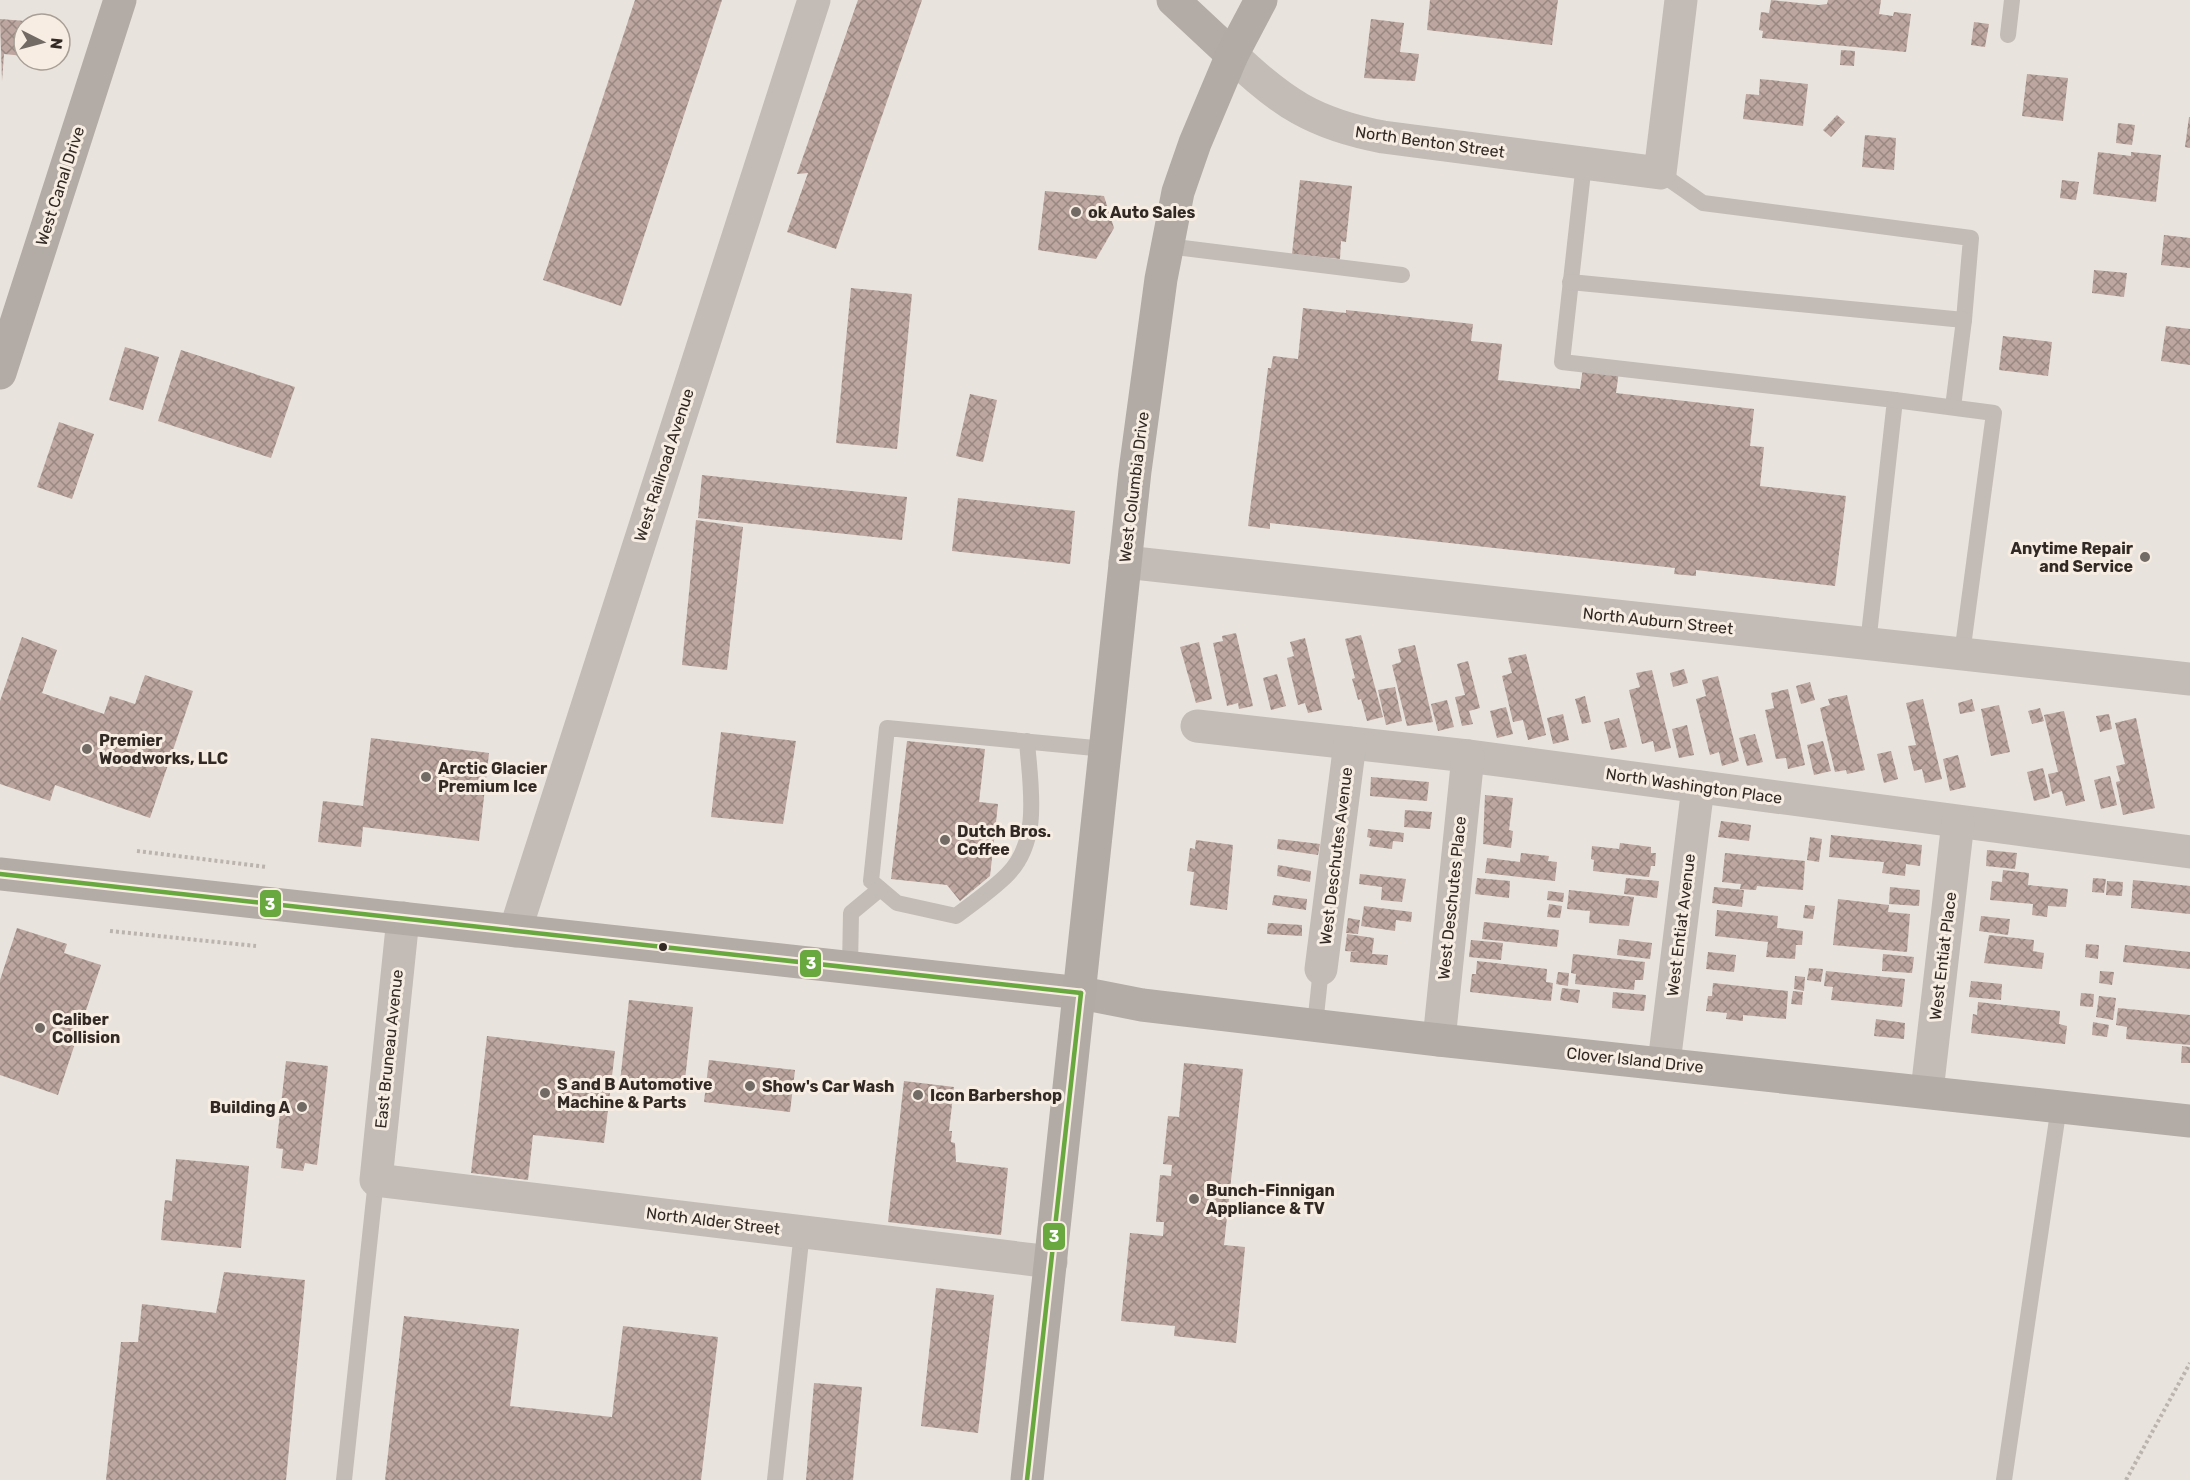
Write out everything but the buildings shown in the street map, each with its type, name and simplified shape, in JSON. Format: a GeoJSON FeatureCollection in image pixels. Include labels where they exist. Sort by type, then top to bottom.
{"type":"FeatureCollection","features":[{"type":"Feature","properties":{"kind":"main road","name":"West Columbia Drive"},"geometry":{"type":"LineString","coordinates":[[1027,1480],[1081,993],[1125,562],[1167,246],[1178,192],[1192,151],[1232,55],[1261,0]]}},
{"type":"Feature","properties":{"kind":"street","name":"West Canal Drive"},"geometry":{"type":"LineString","coordinates":[[2,359],[120,0]]}},
{"type":"Feature","properties":{"kind":"street","name":"West Railroad Avenue"},"geometry":{"type":"LineString","coordinates":[[515,931],[814,0]]}},
{"type":"Feature","properties":{"kind":"street","name":"North Benton Street"},"geometry":{"type":"LineString","coordinates":[[1173,0],[1286,102],[1318,119],[1348,130],[1383,137],[1660,173]]}},
{"type":"Feature","properties":{"kind":"street"},"geometry":{"type":"LineString","coordinates":[[1660,173],[1681,0]]}},
{"type":"Feature","properties":{"kind":"street","name":"North Auburn Street"},"geometry":{"type":"LineString","coordinates":[[1125,562],[2190,679]]}},
{"type":"Feature","properties":{"kind":"street","name":"North Washington Place"},"geometry":{"type":"LineString","coordinates":[[1197,726],[1468,756],[2190,852]]}},
{"type":"Feature","properties":{"kind":"street","name":"West Deschutes Avenue"},"geometry":{"type":"LineString","coordinates":[[1321,969],[1350,743]]}},
{"type":"Feature","properties":{"kind":"street","name":"West Deschutes Place"},"geometry":{"type":"LineString","coordinates":[[1439,1040],[1468,756]]}},
{"type":"Feature","properties":{"kind":"street","name":"West Entiat Avenue"},"geometry":{"type":"LineString","coordinates":[[1664,1063],[1698,787]]}},
{"type":"Feature","properties":{"kind":"street","name":"West Entiat Place"},"geometry":{"type":"LineString","coordinates":[[1927,1091],[1958,822]]}},
{"type":"Feature","properties":{"kind":"street","name":"Clover Island Drive"},"geometry":{"type":"LineString","coordinates":[[0,874],[1081,993],[1142,1005],[1439,1040],[2190,1121]]}},
{"type":"Feature","properties":{"kind":"street","name":"East Bruneau Avenue"},"geometry":{"type":"LineString","coordinates":[[376,1180],[403,918]]}},
{"type":"Feature","properties":{"kind":"street","name":"North Alder Street"},"geometry":{"type":"LineString","coordinates":[[376,1180],[1051,1262]]}},
{"type":"Feature","properties":{"kind":"lane"},"geometry":{"type":"LineString","coordinates":[[2008,35],[2012,0]]}},
{"type":"Feature","properties":{"kind":"lane"},"geometry":{"type":"LineString","coordinates":[[1584,163],[1562,362],[1994,413],[1962,654]]}},
{"type":"Feature","properties":{"kind":"lane"},"geometry":{"type":"LineString","coordinates":[[1660,173],[1703,203],[1971,238],[1953,407]]}},
{"type":"Feature","properties":{"kind":"lane"},"geometry":{"type":"LineString","coordinates":[[1167,246],[1402,275]]}},
{"type":"Feature","properties":{"kind":"lane"},"geometry":{"type":"LineString","coordinates":[[1570,282],[1964,320]]}},
{"type":"Feature","properties":{"kind":"lane"},"geometry":{"type":"LineString","coordinates":[[1868,644],[1895,400]]}},
{"type":"Feature","properties":{"kind":"lane"},"geometry":{"type":"LineString","coordinates":[[1027,741],[1032,806],[1027,840],[1009,874],[956,916],[897,903],[871,881],[887,728],[1027,741],[1105,749]]}},
{"type":"Feature","properties":{"kind":"lane"},"geometry":{"type":"LineString","coordinates":[[850,967],[851,913],[880,889]]}},
{"type":"Feature","properties":{"kind":"lane"},"geometry":{"type":"LineString","coordinates":[[1315,1025],[1321,969]]}},
{"type":"Feature","properties":{"kind":"lane"},"geometry":{"type":"LineString","coordinates":[[2004,1480],[2059,1106]]}},
{"type":"Feature","properties":{"kind":"lane"},"geometry":{"type":"LineString","coordinates":[[344,1480],[376,1180]]}},
{"type":"Feature","properties":{"kind":"lane"},"geometry":{"type":"LineString","coordinates":[[775,1480],[802,1232]]}},
{"type":"Feature","properties":{"kind":"path"},"geometry":{"type":"LineString","coordinates":[[137,851],[267,867]]}},
{"type":"Feature","properties":{"kind":"path"},"geometry":{"type":"LineString","coordinates":[[110,931],[256,946]]}},
{"type":"Feature","properties":{"kind":"path"},"geometry":{"type":"LineString","coordinates":[[2127,1480],[2190,1363]]}},
{"type":"Feature","properties":{"kind":"transit line","name":"3"},"geometry":{"type":"LineString","coordinates":[[0,874],[1081,993]]}},
{"type":"Feature","properties":{"kind":"transit line","name":"3"},"geometry":{"type":"LineString","coordinates":[[1027,1480],[1081,993]]}},
{"type":"Feature","properties":{"kind":"place","name":"ok Auto Sales"},"geometry":{"type":"Point","coordinates":[1076,212]}},
{"type":"Feature","properties":{"kind":"place","name":"Anytime Repair and Service"},"geometry":{"type":"Point","coordinates":[2145,557]}},
{"type":"Feature","properties":{"kind":"place","name":"Premier Woodworks, LLC"},"geometry":{"type":"Point","coordinates":[87,749]}},
{"type":"Feature","properties":{"kind":"place","name":"Arctic Glacier Premium Ice"},"geometry":{"type":"Point","coordinates":[426,777]}},
{"type":"Feature","properties":{"kind":"place","name":"Dutch Bros. Coffee"},"geometry":{"type":"Point","coordinates":[945,840]}},
{"type":"Feature","properties":{"kind":"place","name":"Caliber Collision"},"geometry":{"type":"Point","coordinates":[40,1028]}},
{"type":"Feature","properties":{"kind":"place","name":"Show's Car Wash"},"geometry":{"type":"Point","coordinates":[750,1086]}},
{"type":"Feature","properties":{"kind":"place","name":"S and B Automotive Machine & Parts"},"geometry":{"type":"Point","coordinates":[545,1093]}},
{"type":"Feature","properties":{"kind":"place","name":"Icon Barbershop"},"geometry":{"type":"Point","coordinates":[918,1095]}},
{"type":"Feature","properties":{"kind":"place","name":"Building A"},"geometry":{"type":"Point","coordinates":[302,1107]}},
{"type":"Feature","properties":{"kind":"place","name":"Bunch-Finnigan Appliance & TV"},"geometry":{"type":"Point","coordinates":[1194,1199]}}]}
